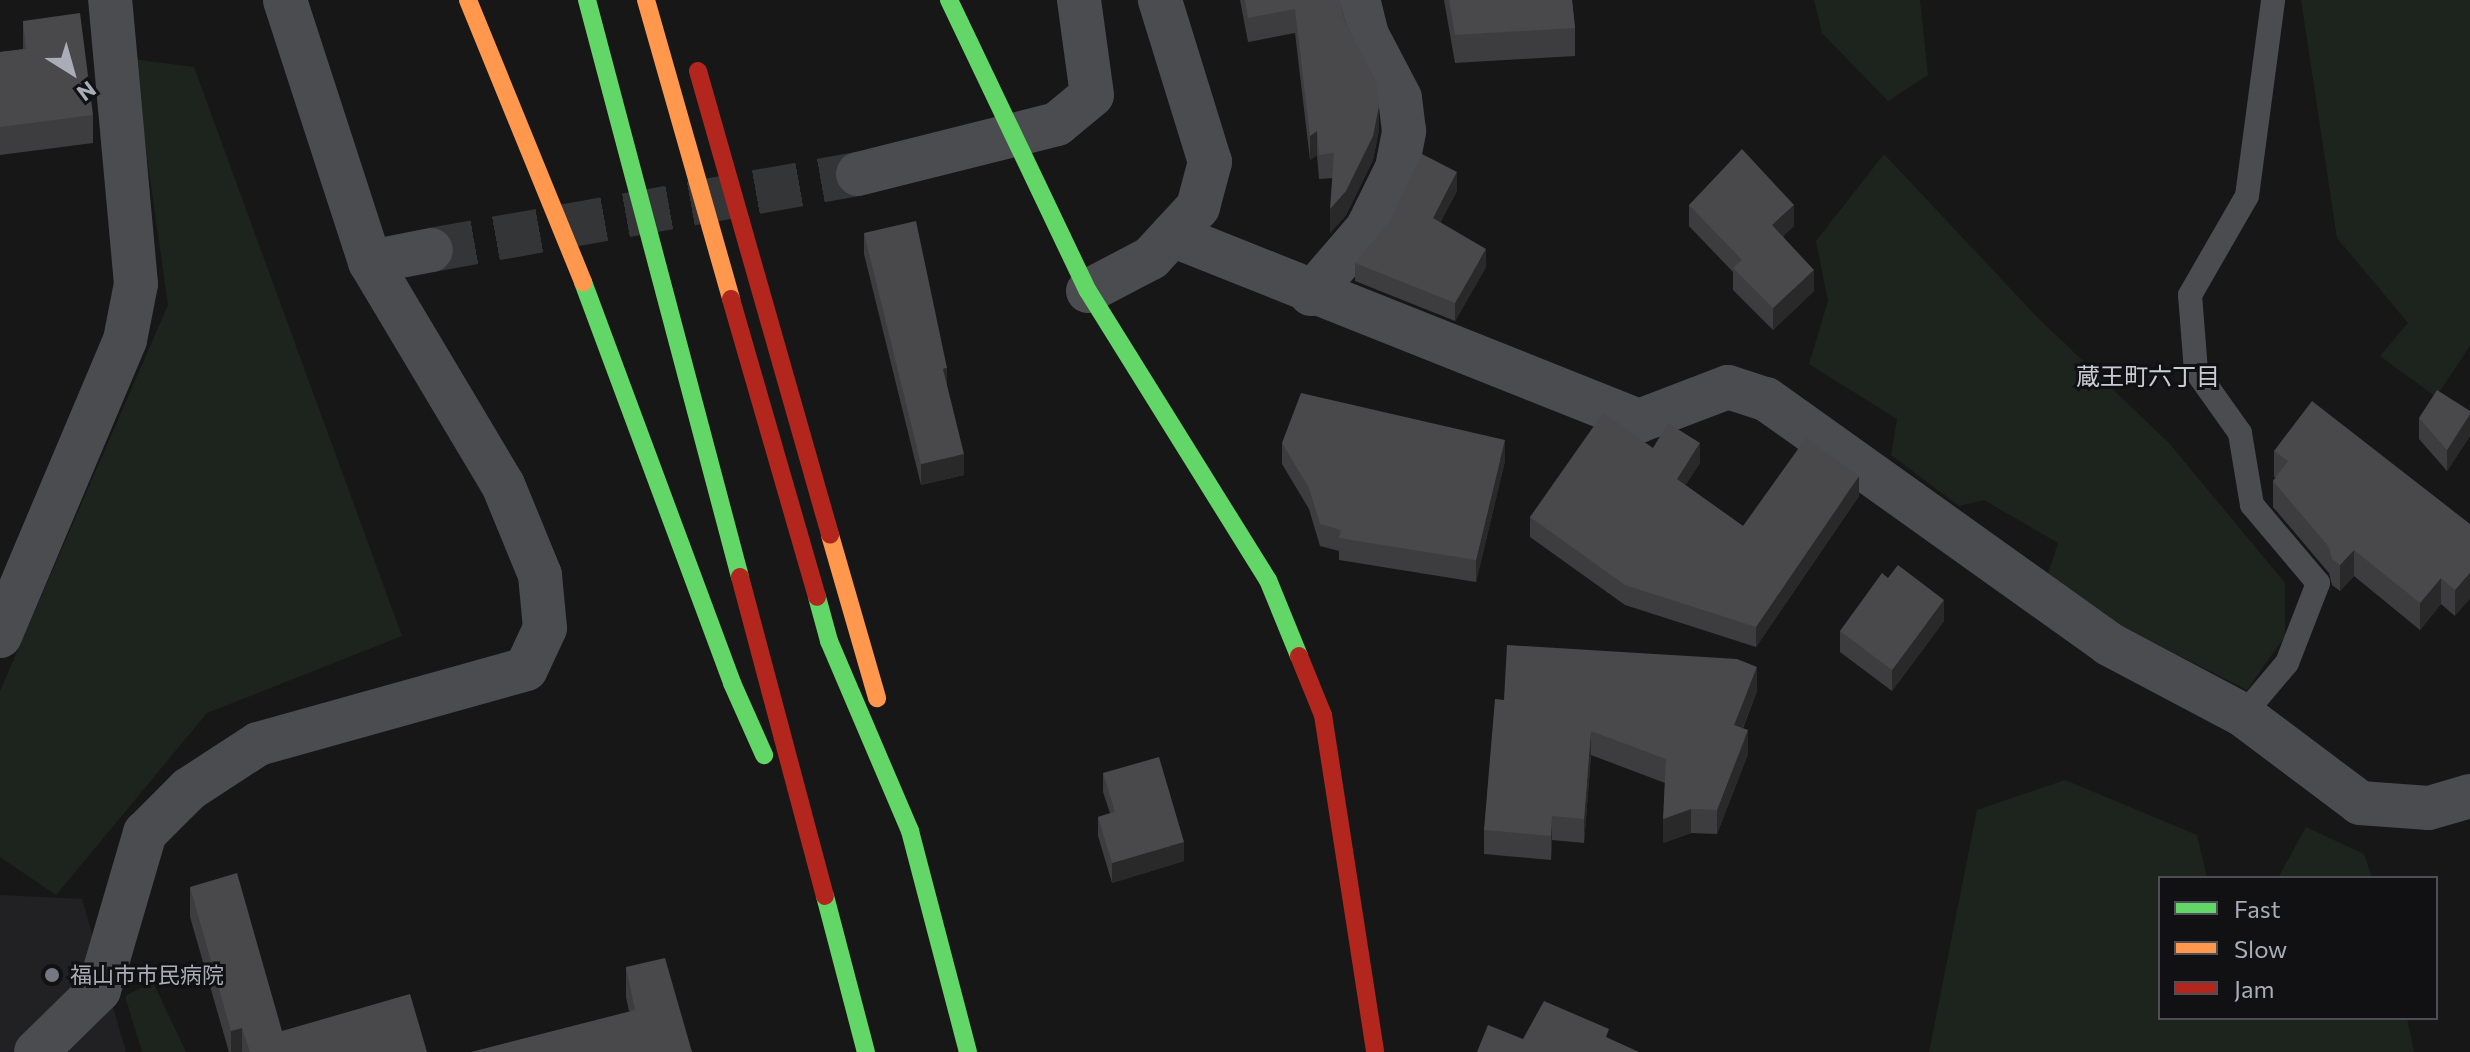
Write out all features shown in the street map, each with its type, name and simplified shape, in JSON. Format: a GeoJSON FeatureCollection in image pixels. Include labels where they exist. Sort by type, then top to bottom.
{"type":"FeatureCollection","features":[{"type":"Feature","properties":{"kind":"main road"},"geometry":{"type":"LineString","coordinates":[[468,0],[605,335],[732,683],[816,871]]}},
{"type":"Feature","properties":{"kind":"main road"},"geometry":{"type":"LineString","coordinates":[[587,0],[866,1052]]}},
{"type":"Feature","properties":{"kind":"main road"},"geometry":{"type":"LineString","coordinates":[[646,0],[829,641],[910,831]]}},
{"type":"Feature","properties":{"kind":"main road"},"geometry":{"type":"LineString","coordinates":[[949,0],[1088,291],[1268,580],[1323,715],[1375,1052]]}},
{"type":"Feature","properties":{"kind":"main road"},"geometry":{"type":"LineString","coordinates":[[691,46],[859,626],[968,1052]]}},
{"type":"Feature","properties":{"kind":"street"},"geometry":{"type":"LineString","coordinates":[[0,636],[125,340],[136,284],[110,0]]}},
{"type":"Feature","properties":{"kind":"street"},"geometry":{"type":"LineString","coordinates":[[36,1052],[99,990],[145,833],[189,789],[258,744],[526,669],[545,628],[540,575],[503,485],[370,262],[285,0]]}},
{"type":"Feature","properties":{"kind":"street"},"geometry":{"type":"LineString","coordinates":[[858,174],[1015,139],[1057,124],[1092,95],[1079,0]]}},
{"type":"Feature","properties":{"kind":"street"},"geometry":{"type":"LineString","coordinates":[[1088,291],[1151,258],[1198,207],[1210,162],[1160,0]]}},
{"type":"Feature","properties":{"kind":"street"},"geometry":{"type":"LineString","coordinates":[[1311,294],[1367,229],[1397,168],[1404,131],[1400,98],[1367,35],[1358,0]]}},
{"type":"Feature","properties":{"kind":"street"},"geometry":{"type":"LineString","coordinates":[[1172,235],[1311,294],[1639,421],[1728,387],[1766,399],[2109,644],[2243,715],[2360,803],[2429,808],[2470,796]]}},
{"type":"Feature","properties":{"kind":"street"},"geometry":{"type":"LineString","coordinates":[[370,262],[431,250]]}},
{"type":"Feature","properties":{"kind":"lane"},"geometry":{"type":"LineString","coordinates":[[2243,715],[2287,663],[2318,583],[2252,505],[2240,433],[2196,371],[2190,295],[2247,196],[2273,0]]}},
{"type":"Feature","properties":{"kind":"shaded area"},"geometry":{"type":"Polygon","coordinates":[[[1814,0],[1920,0],[1928,75],[1888,101],[1822,33],[1814,0]]]}},
{"type":"Feature","properties":{"kind":"shaded area"},"geometry":{"type":"Polygon","coordinates":[[[2301,0],[2470,0],[2470,346],[2436,397],[2380,356],[2408,323],[2337,238],[2301,0]]]}},
{"type":"Feature","properties":{"kind":"shaded area"},"geometry":{"type":"Polygon","coordinates":[[[133,59],[194,67],[402,636],[207,713],[56,895],[0,857],[0,691],[168,305],[133,59]]]}},
{"type":"Feature","properties":{"kind":"shaded area"},"geometry":{"type":"Polygon","coordinates":[[[1884,154],[2037,317],[2169,443],[2285,583],[2285,636],[2247,690],[2119,625],[2047,577],[2058,543],[1984,500],[1959,506],[1891,455],[1897,419],[1809,364],[1828,301],[1816,241],[1884,154]]]}},
{"type":"Feature","properties":{"kind":"shaded area"},"geometry":{"type":"Polygon","coordinates":[[[2065,780],[2197,835],[2207,876],[2158,876],[2158,1020],[2407,1020],[2414,1052],[1929,1052],[1977,810],[2065,780]]]}},
{"type":"Feature","properties":{"kind":"shaded area"},"geometry":{"type":"Polygon","coordinates":[[[2306,827],[2364,854],[2371,876],[2279,876],[2306,827]]]}},
{"type":"Feature","properties":{"kind":"shaded area","name":"福山市市民病院"},"geometry":{"type":"Polygon","coordinates":[[[0,895],[82,899],[126,1052],[0,1052],[0,895]]]}},
{"type":"Feature","properties":{"kind":"shaded area"},"geometry":{"type":"Polygon","coordinates":[[[153,982],[186,1052],[142,1052],[125,996],[153,982]]]}},
{"type":"Feature","properties":{"kind":"building"},"geometry":{"type":"Polygon","coordinates":[[[1245,0],[1339,0],[1345,22],[1376,81],[1379,106],[1373,136],[1346,191],[1330,209],[1334,153],[1319,155],[1317,131],[1310,136],[1295,9],[1248,18],[1245,0]]]}},
{"type":"Feature","properties":{"kind":"building"},"geometry":{"type":"Polygon","coordinates":[[[1449,0],[1572,0],[1575,28],[1455,35],[1449,0]]]}},
{"type":"Feature","properties":{"kind":"building"},"geometry":{"type":"Polygon","coordinates":[[[80,13],[93,115],[0,127],[0,52],[26,49],[23,21],[80,13]]]}},
{"type":"Feature","properties":{"kind":"building"},"geometry":{"type":"Polygon","coordinates":[[[1742,149],[1794,205],[1772,225],[1814,270],[1773,308],[1733,268],[1742,260],[1689,205],[1742,149]]]}},
{"type":"Feature","properties":{"kind":"building"},"geometry":{"type":"Polygon","coordinates":[[[1422,154],[1457,172],[1433,218],[1486,249],[1455,303],[1355,263],[1389,222],[1422,154]]]}},
{"type":"Feature","properties":{"kind":"building"},"geometry":{"type":"Polygon","coordinates":[[[916,221],[947,368],[943,369],[964,454],[921,464],[864,233],[916,221]]]}},
{"type":"Feature","properties":{"kind":"building"},"geometry":{"type":"Polygon","coordinates":[[[2437,390],[2470,411],[2447,450],[2419,418],[2437,390]]]}},
{"type":"Feature","properties":{"kind":"building"},"geometry":{"type":"Polygon","coordinates":[[[1301,393],[1505,440],[1476,560],[1339,538],[1341,530],[1320,524],[1309,488],[1282,443],[1301,393]]]}},
{"type":"Feature","properties":{"kind":"building"},"geometry":{"type":"Polygon","coordinates":[[[2312,401],[2470,524],[2470,573],[2455,590],[2441,578],[2420,603],[2354,550],[2340,565],[2332,559],[2329,547],[2273,481],[2288,461],[2274,451],[2312,401]]]}},
{"type":"Feature","properties":{"kind":"building"},"geometry":{"type":"Polygon","coordinates":[[[1603,413],[1653,448],[1668,423],[1700,443],[1677,479],[1743,526],[1806,438],[1859,476],[1756,627],[1625,585],[1530,517],[1603,413]]]}},
{"type":"Feature","properties":{"kind":"building"},"geometry":{"type":"Polygon","coordinates":[[[1898,565],[1944,600],[1892,670],[1840,631],[1882,573],[1888,578],[1898,565]]]}},
{"type":"Feature","properties":{"kind":"building"},"geometry":{"type":"Polygon","coordinates":[[[1507,645],[1737,659],[1757,667],[1734,725],[1748,730],[1717,810],[1691,809],[1663,819],[1666,759],[1591,731],[1584,819],[1552,816],[1551,836],[1484,830],[1495,699],[1504,700],[1507,645]]]}},
{"type":"Feature","properties":{"kind":"building"},"geometry":{"type":"Polygon","coordinates":[[[1159,757],[1184,842],[1112,863],[1098,817],[1115,812],[1103,773],[1159,757]]]}},
{"type":"Feature","properties":{"kind":"building"},"geometry":{"type":"Polygon","coordinates":[[[237,873],[282,1031],[410,994],[427,1052],[250,1052],[242,1028],[231,1031],[190,887],[237,873]]]}},
{"type":"Feature","properties":{"kind":"building"},"geometry":{"type":"Polygon","coordinates":[[[665,958],[692,1052],[471,1052],[635,1010],[626,967],[665,958]]]}},
{"type":"Feature","properties":{"kind":"building"},"geometry":{"type":"Polygon","coordinates":[[[1544,1001],[1609,1029],[1606,1037],[1639,1052],[1477,1052],[1488,1025],[1523,1039],[1544,1001]]]}},
{"type":"Feature","properties":{"kind":"tunnel"},"geometry":{"type":"LineString","coordinates":[[431,250],[858,174]]}},
{"type":"Feature","properties":{"kind":"traffic: fast"},"geometry":{"type":"LineString","coordinates":[[587,0],[740,577]]}},
{"type":"Feature","properties":{"kind":"traffic: fast"},"geometry":{"type":"LineString","coordinates":[[949,0],[1088,291],[1268,580],[1299,656]]}},
{"type":"Feature","properties":{"kind":"traffic: fast"},"geometry":{"type":"LineString","coordinates":[[583,282],[732,683],[764,755]]}},
{"type":"Feature","properties":{"kind":"traffic: fast"},"geometry":{"type":"LineString","coordinates":[[817,597],[829,641],[910,831],[968,1052]]}},
{"type":"Feature","properties":{"kind":"traffic: fast"},"geometry":{"type":"LineString","coordinates":[[825,896],[866,1052]]}},
{"type":"Feature","properties":{"kind":"traffic: slow"},"geometry":{"type":"LineString","coordinates":[[468,0],[583,282]]}},
{"type":"Feature","properties":{"kind":"traffic: slow"},"geometry":{"type":"LineString","coordinates":[[646,0],[731,299]]}},
{"type":"Feature","properties":{"kind":"traffic: slow"},"geometry":{"type":"LineString","coordinates":[[830,535],[877,698]]}},
{"type":"Feature","properties":{"kind":"traffic: jam"},"geometry":{"type":"LineString","coordinates":[[698,71],[830,535]]}},
{"type":"Feature","properties":{"kind":"traffic: jam"},"geometry":{"type":"LineString","coordinates":[[731,299],[817,597]]}},
{"type":"Feature","properties":{"kind":"traffic: jam"},"geometry":{"type":"LineString","coordinates":[[740,577],[825,896]]}},
{"type":"Feature","properties":{"kind":"traffic: jam"},"geometry":{"type":"LineString","coordinates":[[1299,656],[1323,715],[1375,1052]]}},
{"type":"Feature","properties":{"kind":"place","name":"福山市市民病院"},"geometry":{"type":"Point","coordinates":[52,975]}},
{"type":"Feature","properties":{"kind":"district","name":"蔵王町六丁目"},"geometry":{"type":"Point","coordinates":[2148,376]}}]}
